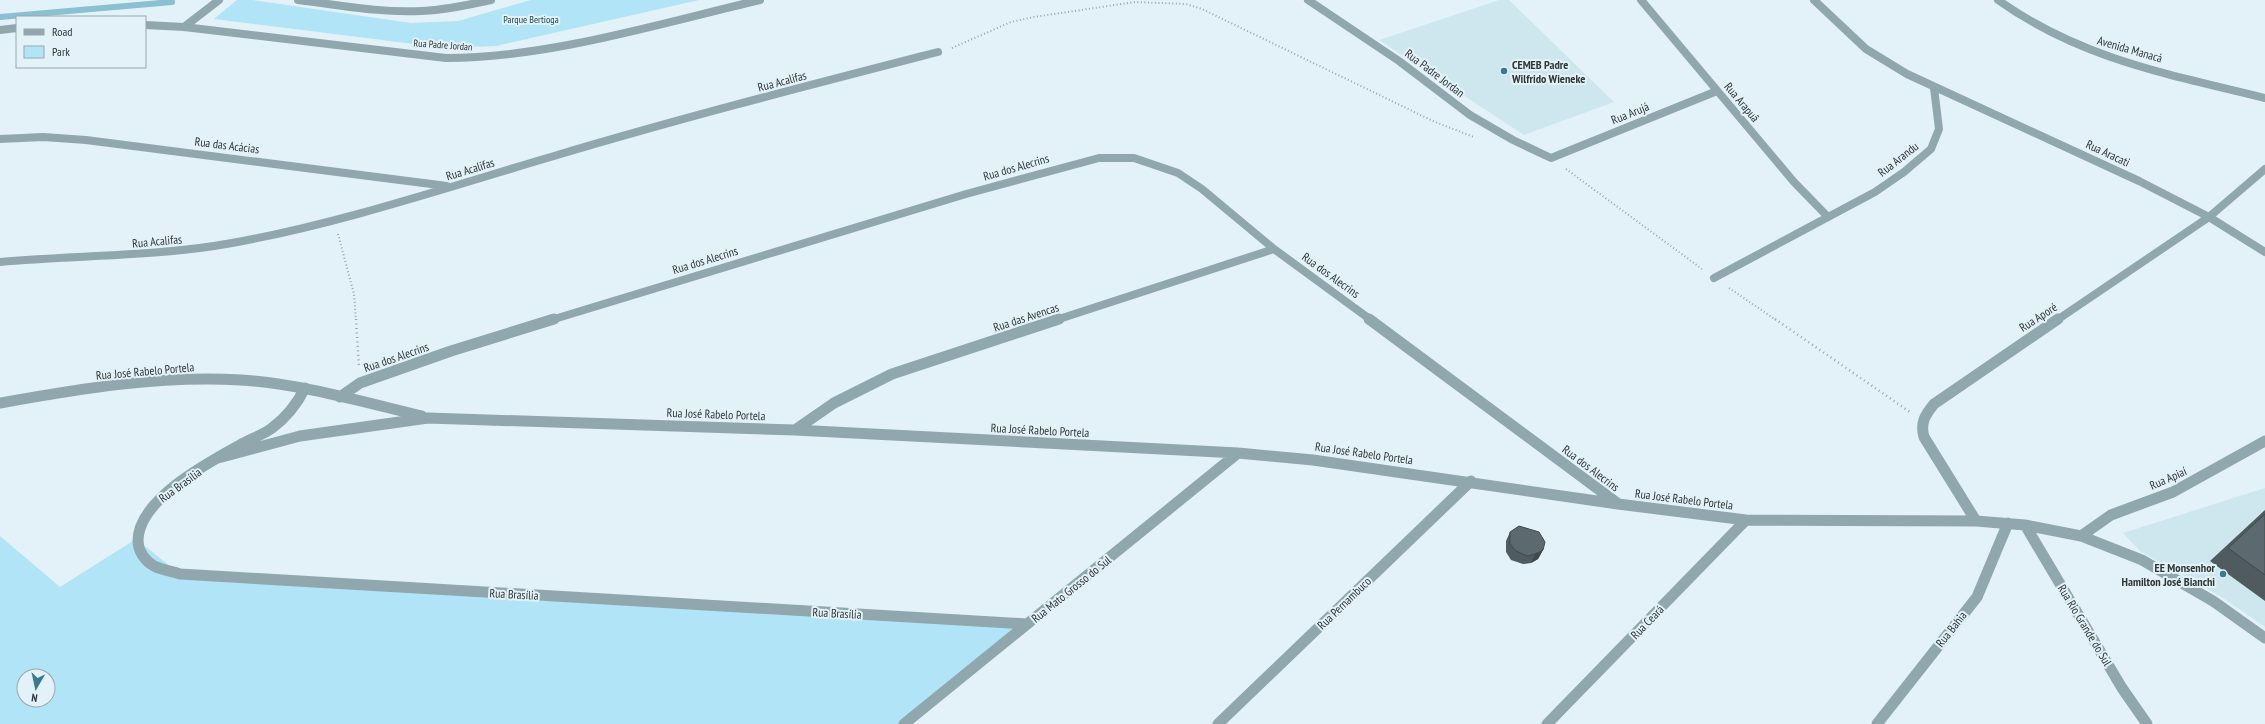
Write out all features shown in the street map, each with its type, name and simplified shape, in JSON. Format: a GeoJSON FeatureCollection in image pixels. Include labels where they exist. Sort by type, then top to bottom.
{"type":"FeatureCollection","features":[{"type":"Feature","properties":{"kind":"street"},"geometry":{"type":"LineString","coordinates":[[184,27],[219,0]]}},
{"type":"Feature","properties":{"kind":"street"},"geometry":{"type":"LineString","coordinates":[[298,0],[385,10],[413,11],[462,6],[491,0]]}},
{"type":"Feature","properties":{"kind":"street","name":"Rua Padre Jordan"},"geometry":{"type":"LineString","coordinates":[[146,25],[184,27],[446,58],[479,58],[523,52],[595,38],[760,0]]}},
{"type":"Feature","properties":{"kind":"street","name":"Rua Padre Jordan"},"geometry":{"type":"LineString","coordinates":[[1308,0],[1399,60],[1470,115],[1513,140],[1551,158]]}},
{"type":"Feature","properties":{"kind":"street","name":"Rua Arapuã"},"geometry":{"type":"LineString","coordinates":[[1641,0],[1794,182],[1828,217]]}},
{"type":"Feature","properties":{"kind":"street"},"geometry":{"type":"LineString","coordinates":[[1814,0],[1866,49],[1890,65],[1934,88]]}},
{"type":"Feature","properties":{"kind":"street","name":"Avenida Manacá"},"geometry":{"type":"LineString","coordinates":[[1998,0],[2036,28],[2067,42],[2117,59],[2265,98]]}},
{"type":"Feature","properties":{"kind":"street"},"geometry":{"type":"LineString","coordinates":[[0,30],[16,28]]}},
{"type":"Feature","properties":{"kind":"street","name":"Rua Acalifas"},"geometry":{"type":"LineString","coordinates":[[0,262],[168,253],[232,243],[334,219],[451,187],[601,141],[938,52]]}},
{"type":"Feature","properties":{"kind":"street","name":"Rua Arandu"},"geometry":{"type":"LineString","coordinates":[[1714,278],[1875,192],[1904,172],[1931,149],[1939,129],[1934,88]]}},
{"type":"Feature","properties":{"kind":"street","name":"Rua Aracati"},"geometry":{"type":"LineString","coordinates":[[1934,88],[2044,136],[2209,217],[2265,252]]}},
{"type":"Feature","properties":{"kind":"street","name":"Rua Arujá"},"geometry":{"type":"LineString","coordinates":[[1551,158],[1717,91]]}},
{"type":"Feature","properties":{"kind":"street","name":"Rua das Acácias"},"geometry":{"type":"LineString","coordinates":[[0,140],[51,136],[301,166],[451,187]]}},
{"type":"Feature","properties":{"kind":"street","name":"Rua dos Alecrins"},"geometry":{"type":"LineString","coordinates":[[340,396],[360,383],[451,351],[966,194],[1099,158],[1134,158],[1178,173],[1202,189],[1274,249],[1618,504]]}},
{"type":"Feature","properties":{"kind":"street","name":"Rua Aporé"},"geometry":{"type":"LineString","coordinates":[[1922,420],[1934,404],[1999,358],[2209,217],[2265,169]]}},
{"type":"Feature","properties":{"kind":"street","name":"Rua das Avencas"},"geometry":{"type":"LineString","coordinates":[[795,430],[834,403],[892,374],[1274,249]]}},
{"type":"Feature","properties":{"kind":"street","name":"Rua José Rabelo Portela"},"geometry":{"type":"LineString","coordinates":[[0,403],[106,386],[181,379],[242,380],[306,388],[428,418],[795,430],[1238,453],[1313,460],[1471,481],[1618,504],[1746,520],[1976,521],[2008,523],[2080,536],[2142,560],[2213,601],[2265,638]]}},
{"type":"Feature","properties":{"kind":"street","name":"Rua Brasília"},"geometry":{"type":"LineString","coordinates":[[306,388],[297,404],[280,422],[218,458],[161,498],[145,516],[136,539],[141,555],[154,566],[180,574],[1027,624]]}},
{"type":"Feature","properties":{"kind":"street","name":"Rua Brasília"},"geometry":{"type":"LineString","coordinates":[[218,458],[300,436],[428,418]]}},
{"type":"Feature","properties":{"kind":"street"},"geometry":{"type":"LineString","coordinates":[[1922,420],[1924,437],[1976,521]]}},
{"type":"Feature","properties":{"kind":"street","name":"Rua Apiaí"},"geometry":{"type":"LineString","coordinates":[[2080,536],[2111,515],[2173,492],[2265,441]]}},
{"type":"Feature","properties":{"kind":"street","name":"Rua Mato Grosso do Sul"},"geometry":{"type":"LineString","coordinates":[[904,724],[1238,453]]}},
{"type":"Feature","properties":{"kind":"street","name":"Rua Pernambuco"},"geometry":{"type":"LineString","coordinates":[[1218,724],[1471,481]]}},
{"type":"Feature","properties":{"kind":"street","name":"Rua Ceará"},"geometry":{"type":"LineString","coordinates":[[1547,724],[1746,520]]}},
{"type":"Feature","properties":{"kind":"street","name":"Rua Bahia"},"geometry":{"type":"LineString","coordinates":[[1877,724],[1976,596],[2008,523]]}},
{"type":"Feature","properties":{"kind":"street","name":"Rua Rio Grande do Sul"},"geometry":{"type":"LineString","coordinates":[[2025,525],[2122,688],[2147,724]]}},
{"type":"Feature","properties":{"kind":"path"},"geometry":{"type":"LineString","coordinates":[[938,52],[958,46],[1011,22],[1034,17],[1135,2],[1186,4],[1202,9],[1435,122],[1478,137]]}},
{"type":"Feature","properties":{"kind":"path"},"geometry":{"type":"LineString","coordinates":[[1551,158],[1714,278],[1922,420]]}},
{"type":"Feature","properties":{"kind":"path"},"geometry":{"type":"LineString","coordinates":[[334,219],[354,294],[360,383]]}},
{"type":"Feature","properties":{"kind":"shaded area","name":"CEMEB Padre Wilfrido Wieneke"},"geometry":{"type":"Polygon","coordinates":[[[1499,0],[1509,0],[1614,102],[1524,135],[1379,40],[1499,0]]]}},
{"type":"Feature","properties":{"kind":"shaded area","name":"EE Monsenhor Hamilton José Bianchi"},"geometry":{"type":"Polygon","coordinates":[[[2265,488],[2265,627],[2223,598],[2140,551],[2123,533],[2265,488]]]}},
{"type":"Feature","properties":{"kind":"green space","name":"Parque Bertioga"},"geometry":{"type":"Polygon","coordinates":[[[237,0],[252,0],[411,23],[458,21],[531,0],[699,0],[496,46],[446,48],[214,19],[237,0]]]}},
{"type":"Feature","properties":{"kind":"green space"},"geometry":{"type":"Polygon","coordinates":[[[0,536],[60,587],[136,539],[180,574],[1027,624],[906,724],[0,724],[0,536]]]}},
{"type":"Feature","properties":{"kind":"building"},"geometry":{"type":"Polygon","coordinates":[[[2265,514],[2265,575],[2228,548],[2265,514]]]}},
{"type":"Feature","properties":{"kind":"building"},"geometry":{"type":"Polygon","coordinates":[[[1519,526],[1539,532],[1545,542],[1543,550],[1527,556],[1516,551],[1510,544],[1510,532],[1519,526]]]}},
{"type":"Feature","properties":{"kind":"waterway"},"geometry":{"type":"LineString","coordinates":[[0,17],[172,2]]}},
{"type":"Feature","properties":{"kind":"place","name":"CEMEB Padre Wilfrido Wieneke"},"geometry":{"type":"Point","coordinates":[1504,71]}},
{"type":"Feature","properties":{"kind":"place","name":"EE Monsenhor Hamilton José Bianchi"},"geometry":{"type":"Point","coordinates":[2223,574]}}]}
